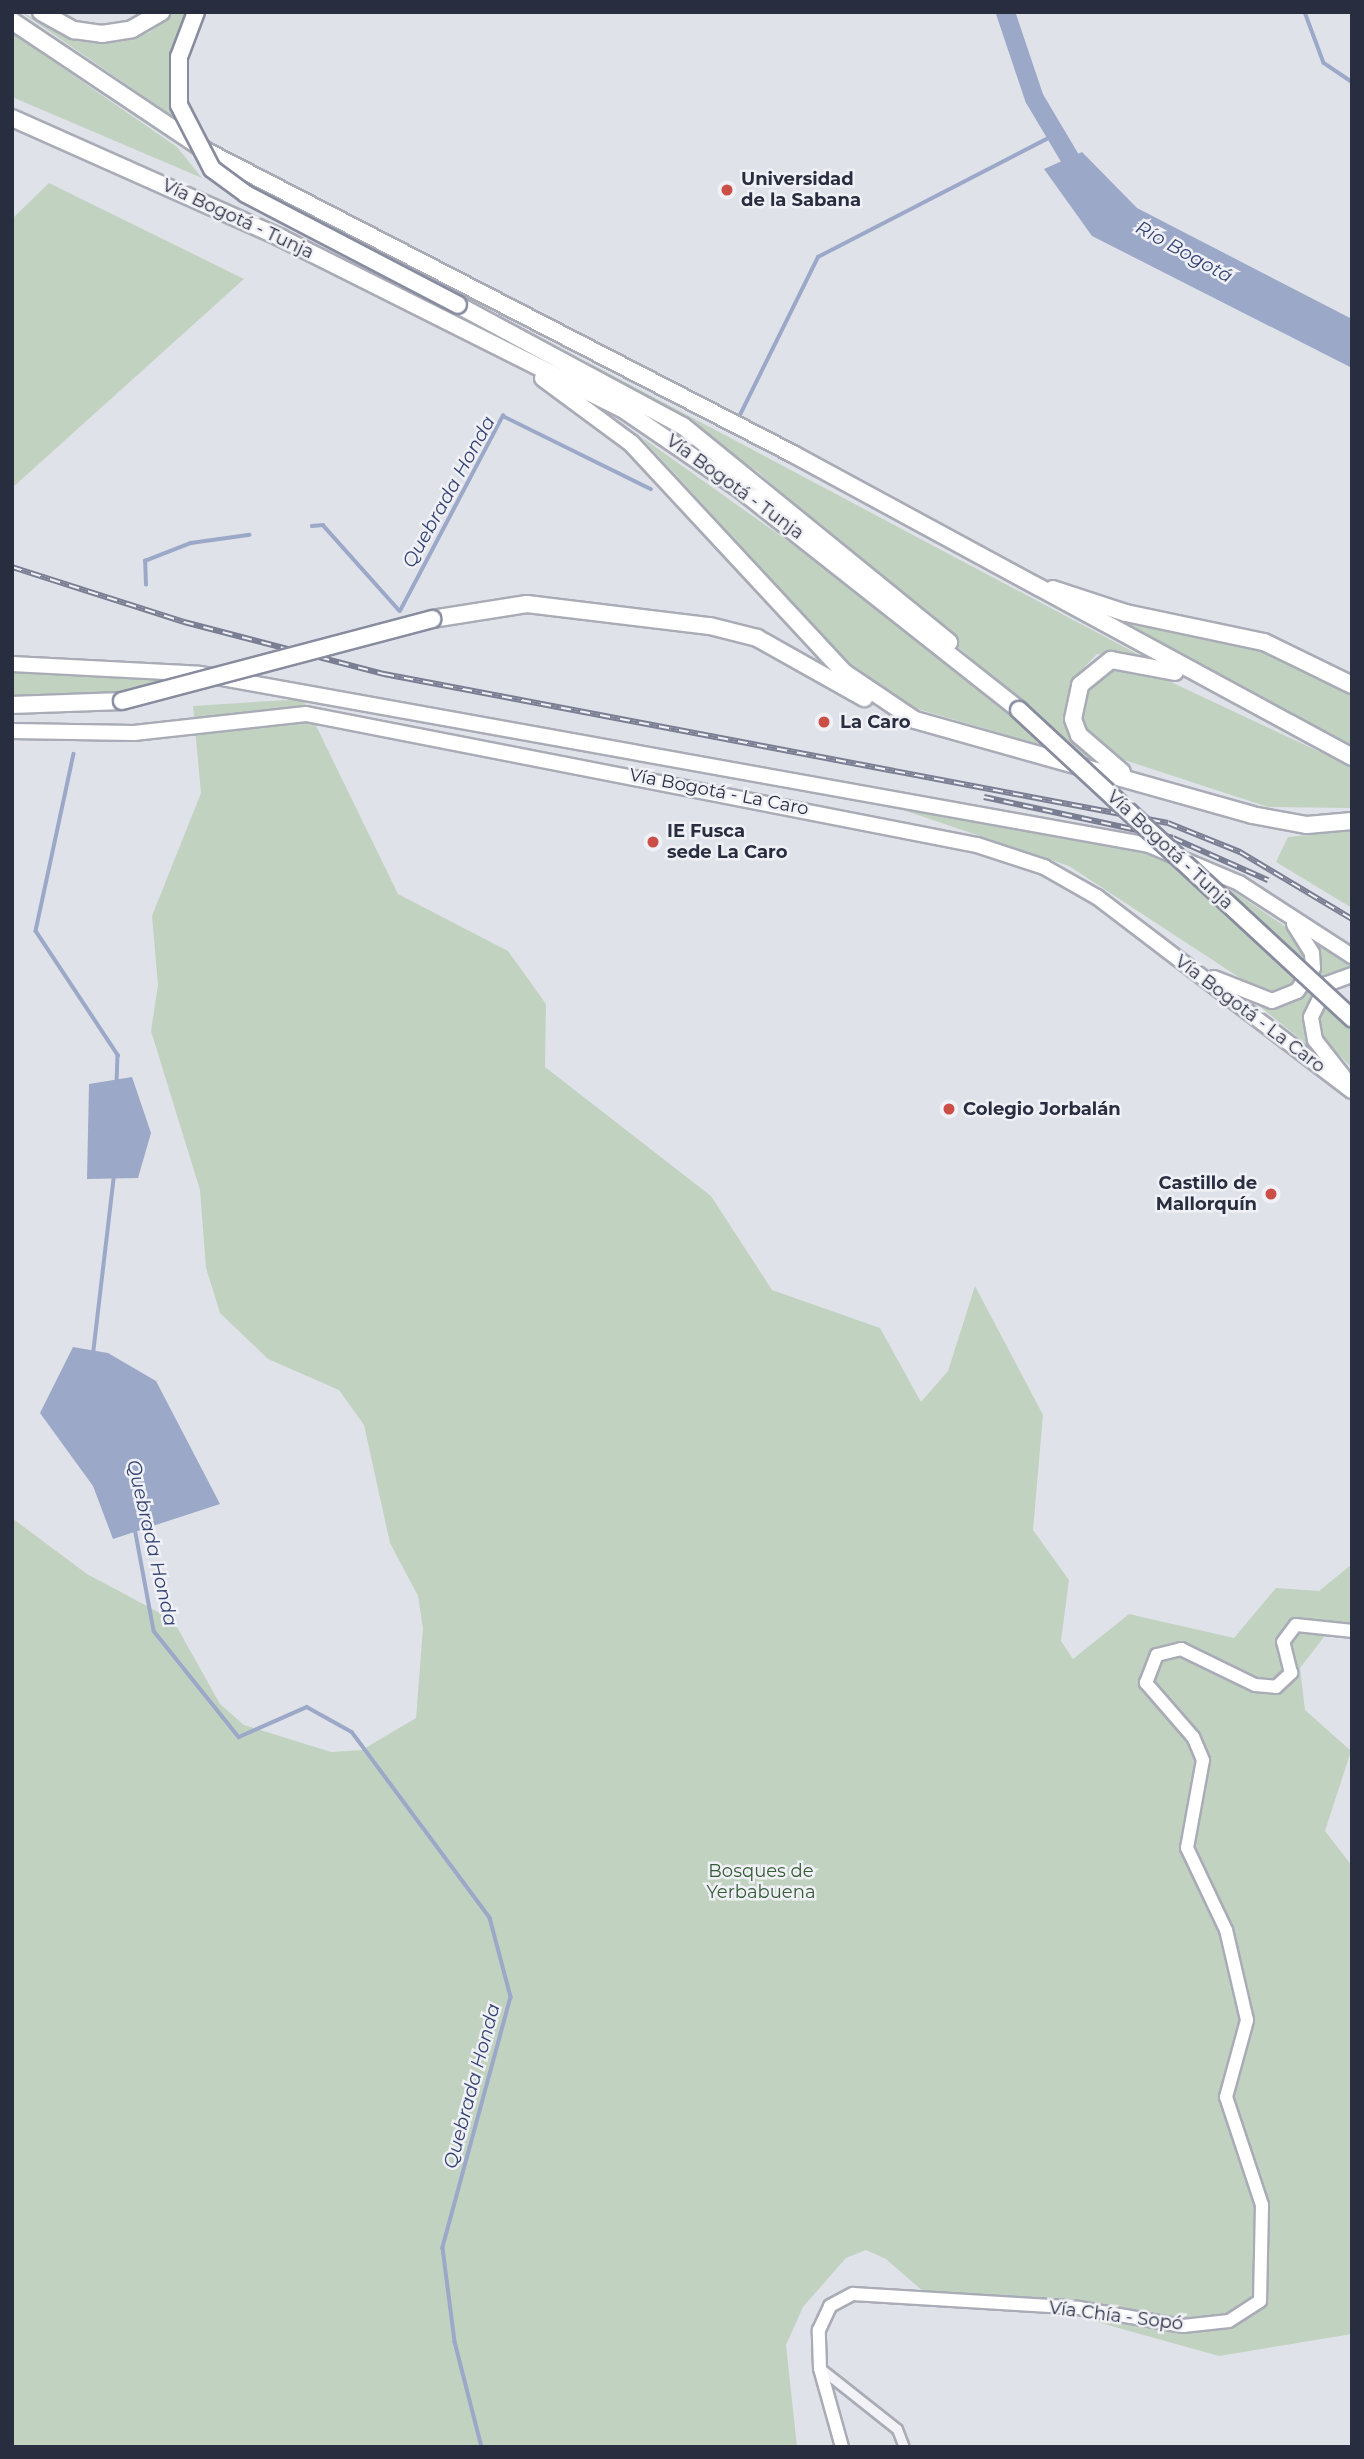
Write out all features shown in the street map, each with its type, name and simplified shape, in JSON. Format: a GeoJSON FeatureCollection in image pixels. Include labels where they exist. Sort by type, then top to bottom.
{"type":"FeatureCollection","features":[{"type":"Feature","properties":{"kind":"highway"},"geometry":{"type":"LineString","coordinates":[[41,12],[74,30],[102,34],[132,29],[161,12]]}},
{"type":"Feature","properties":{"kind":"highway"},"geometry":{"type":"LineString","coordinates":[[197,12],[179,57],[179,105],[212,169],[246,194],[651,406],[713,447],[901,598],[1019,710]]}},
{"type":"Feature","properties":{"kind":"highway"},"geometry":{"type":"LineString","coordinates":[[12,21],[206,151],[961,546],[1207,682],[1352,757]]}},
{"type":"Feature","properties":{"kind":"highway","name":"Vía Bogotá - Tunja"},"geometry":{"type":"LineString","coordinates":[[12,118],[260,228],[589,391],[695,456],[1019,710],[1352,1018]]}},
{"type":"Feature","properties":{"kind":"highway"},"geometry":{"type":"LineString","coordinates":[[482,339],[615,428],[827,656],[866,691],[915,720]]}},
{"type":"Feature","properties":{"kind":"highway"},"geometry":{"type":"LineString","coordinates":[[961,546],[1090,603],[1282,648],[1352,685]]}},
{"type":"Feature","properties":{"kind":"highway"},"geometry":{"type":"LineString","coordinates":[[12,705],[122,701],[432,619],[527,604],[710,626],[758,638],[915,720],[1285,822],[1352,821]]}},
{"type":"Feature","properties":{"kind":"highway"},"geometry":{"type":"LineString","coordinates":[[1130,778],[1079,735],[1074,701],[1087,674],[1125,659],[1207,682]]}},
{"type":"Feature","properties":{"kind":"main road","name":"Vía Bogotá - La Caro"},"geometry":{"type":"LineString","coordinates":[[12,664],[200,674],[1149,845],[1210,868],[1267,900],[1352,956]]}},
{"type":"Feature","properties":{"kind":"main road","name":"Vía Bogotá - La Caro"},"geometry":{"type":"LineString","coordinates":[[12,731],[123,733],[306,714],[902,827],[1044,867],[1193,970],[1352,1091]]}},
{"type":"Feature","properties":{"kind":"main road"},"geometry":{"type":"LineString","coordinates":[[1193,970],[1258,998],[1285,999],[1308,981],[1312,953],[1298,928],[1267,900]]}},
{"type":"Feature","properties":{"kind":"main road"},"geometry":{"type":"LineString","coordinates":[[1352,975],[1327,984],[1311,1017],[1315,1040],[1352,1085]]}},
{"type":"Feature","properties":{"kind":"street","name":"Vía Chía - Sopó"},"geometry":{"type":"LineString","coordinates":[[842,2447],[820,2368],[819,2330],[830,2306],[853,2294],[1079,2308],[1183,2326],[1229,2321],[1260,2301],[1262,2205],[1226,2097],[1247,2020],[1226,1930],[1187,1848],[1203,1760],[1193,1737],[1146,1683],[1157,1655],[1181,1649],[1255,1685],[1276,1687],[1292,1673],[1283,1642],[1296,1625],[1352,1631]]}},
{"type":"Feature","properties":{"kind":"street"},"geometry":{"type":"LineString","coordinates":[[820,2368],[897,2429],[904,2447]]}},
{"type":"Feature","properties":{"kind":"green space"},"geometry":{"type":"Polygon","coordinates":[[[21,12],[73,39],[99,43],[125,41],[150,32],[173,12],[191,12],[173,58],[174,117],[21,12]]]}},
{"type":"Feature","properties":{"kind":"green space"},"geometry":{"type":"Polygon","coordinates":[[[12,33],[177,147],[202,178],[12,97],[12,33]]]}},
{"type":"Feature","properties":{"kind":"green space"},"geometry":{"type":"Polygon","coordinates":[[[49,183],[244,279],[12,488],[12,219],[49,183]]]}},
{"type":"Feature","properties":{"kind":"green space"},"geometry":{"type":"Polygon","coordinates":[[[589,363],[1143,657],[1097,654],[1072,680],[1065,729],[1093,760],[911,707],[858,673],[640,436],[861,593],[1000,708],[1013,695],[757,471],[589,363]]]}},
{"type":"Feature","properties":{"kind":"green space"},"geometry":{"type":"Polygon","coordinates":[[[1091,615],[1259,650],[1352,693],[1352,752],[1091,615]]]}},
{"type":"Feature","properties":{"kind":"green space"},"geometry":{"type":"Polygon","coordinates":[[[1120,665],[1139,667],[1352,767],[1352,808],[1268,807],[1106,754],[1084,730],[1080,711],[1093,678],[1120,665]]]}},
{"type":"Feature","properties":{"kind":"green space"},"geometry":{"type":"Polygon","coordinates":[[[84,669],[186,678],[112,696],[12,695],[12,673],[84,669]]]}},
{"type":"Feature","properties":{"kind":"green space","name":"Bosques de Yerbabuena"},"geometry":{"type":"Polygon","coordinates":[[[303,699],[398,894],[508,951],[546,1004],[545,1067],[711,1196],[772,1290],[880,1328],[921,1402],[948,1371],[975,1286],[1043,1415],[1033,1530],[1069,1580],[1061,1641],[1073,1659],[1129,1614],[1234,1638],[1276,1588],[1319,1591],[1352,1564],[1352,1634],[1324,1637],[1300,1668],[1305,1710],[1351,1751],[1325,1831],[1352,1866],[1352,2334],[1219,2356],[1018,2300],[934,2301],[886,2259],[866,2250],[846,2258],[803,2307],[786,2345],[797,2447],[12,2447],[12,1518],[87,1574],[173,1620],[220,1704],[244,1725],[331,1752],[362,1750],[416,1718],[423,1628],[418,1596],[390,1543],[364,1425],[339,1390],[268,1359],[220,1313],[206,1268],[200,1190],[151,1031],[158,985],[152,916],[201,793],[193,706],[303,699]]]}},
{"type":"Feature","properties":{"kind":"green space"},"geometry":{"type":"Polygon","coordinates":[[[891,806],[1154,853],[1200,869],[1292,931],[1308,955],[1306,968],[1296,984],[1266,995],[1069,866],[891,806]]]}},
{"type":"Feature","properties":{"kind":"green space"},"geometry":{"type":"Polygon","coordinates":[[[1352,830],[1352,908],[1276,862],[1288,837],[1352,830]]]}},
{"type":"Feature","properties":{"kind":"green space"},"geometry":{"type":"Polygon","coordinates":[[[1314,938],[1352,963],[1352,969],[1322,980],[1312,995],[1304,1025],[1314,1050],[1253,1001],[1281,1007],[1308,991],[1319,967],[1314,938]]]}},
{"type":"Feature","properties":{"kind":"green space"},"geometry":{"type":"Polygon","coordinates":[[[1321,1002],[1352,1031],[1352,1068],[1317,1032],[1321,1002]]]}},
{"type":"Feature","properties":{"kind":"water"},"geometry":{"type":"Polygon","coordinates":[[[1082,152],[1137,208],[1352,319],[1352,368],[1092,236],[1044,169],[1082,152]]]}},
{"type":"Feature","properties":{"kind":"water"},"geometry":{"type":"Polygon","coordinates":[[[132,1077],[151,1133],[138,1178],[87,1179],[89,1084],[132,1077]]]}},
{"type":"Feature","properties":{"kind":"water"},"geometry":{"type":"Polygon","coordinates":[[[73,1347],[108,1353],[156,1381],[220,1504],[113,1539],[93,1486],[40,1413],[73,1347]]]}},
{"type":"Feature","properties":{"kind":"waterway","name":"Río Bogotá"},"geometry":{"type":"LineString","coordinates":[[1005,12],[1034,98],[1082,179]]}},
{"type":"Feature","properties":{"kind":"waterway"},"geometry":{"type":"LineString","coordinates":[[1305,12],[1324,63],[1352,82]]}},
{"type":"Feature","properties":{"kind":"waterway","name":"Quebrada Honda"},"geometry":{"type":"LineString","coordinates":[[740,415],[818,257],[1052,136]]}},
{"type":"Feature","properties":{"kind":"waterway","name":"Quebrada Honda"},"geometry":{"type":"LineString","coordinates":[[312,526],[323,525],[400,611],[503,416],[651,489]]}},
{"type":"Feature","properties":{"kind":"waterway","name":"Quebrada Honda"},"geometry":{"type":"LineString","coordinates":[[146,585],[145,561],[191,543],[249,535]]}},
{"type":"Feature","properties":{"kind":"waterway","name":"Quebrada Honda"},"geometry":{"type":"LineString","coordinates":[[74,754],[36,931],[118,1055],[117,1083]]}},
{"type":"Feature","properties":{"kind":"waterway","name":"Quebrada Honda"},"geometry":{"type":"LineString","coordinates":[[93,1354],[114,1175]]}},
{"type":"Feature","properties":{"kind":"waterway","name":"Quebrada Honda"},"geometry":{"type":"LineString","coordinates":[[135,1528],[154,1631],[239,1737],[307,1707],[352,1732],[490,1918],[511,1997],[443,2248],[455,2342],[482,2447]]}},
{"type":"Feature","properties":{"kind":"railway"},"geometry":{"type":"LineString","coordinates":[[12,567],[184,622],[384,674],[1168,823],[1240,852],[1352,919]]}},
{"type":"Feature","properties":{"kind":"railway"},"geometry":{"type":"LineString","coordinates":[[984,797],[1173,838],[1268,880]]}},
{"type":"Feature","properties":{"kind":"place","name":"Universidad de la Sabana"},"geometry":{"type":"Point","coordinates":[727,190]}},
{"type":"Feature","properties":{"kind":"place","name":"La Caro"},"geometry":{"type":"Point","coordinates":[824,722]}},
{"type":"Feature","properties":{"kind":"place","name":"IE Fusca sede La Caro"},"geometry":{"type":"Point","coordinates":[653,842]}},
{"type":"Feature","properties":{"kind":"place","name":"Colegio Jorbalán"},"geometry":{"type":"Point","coordinates":[949,1109]}},
{"type":"Feature","properties":{"kind":"place","name":"Castillo de Mallorquín"},"geometry":{"type":"Point","coordinates":[1271,1194]}}]}
